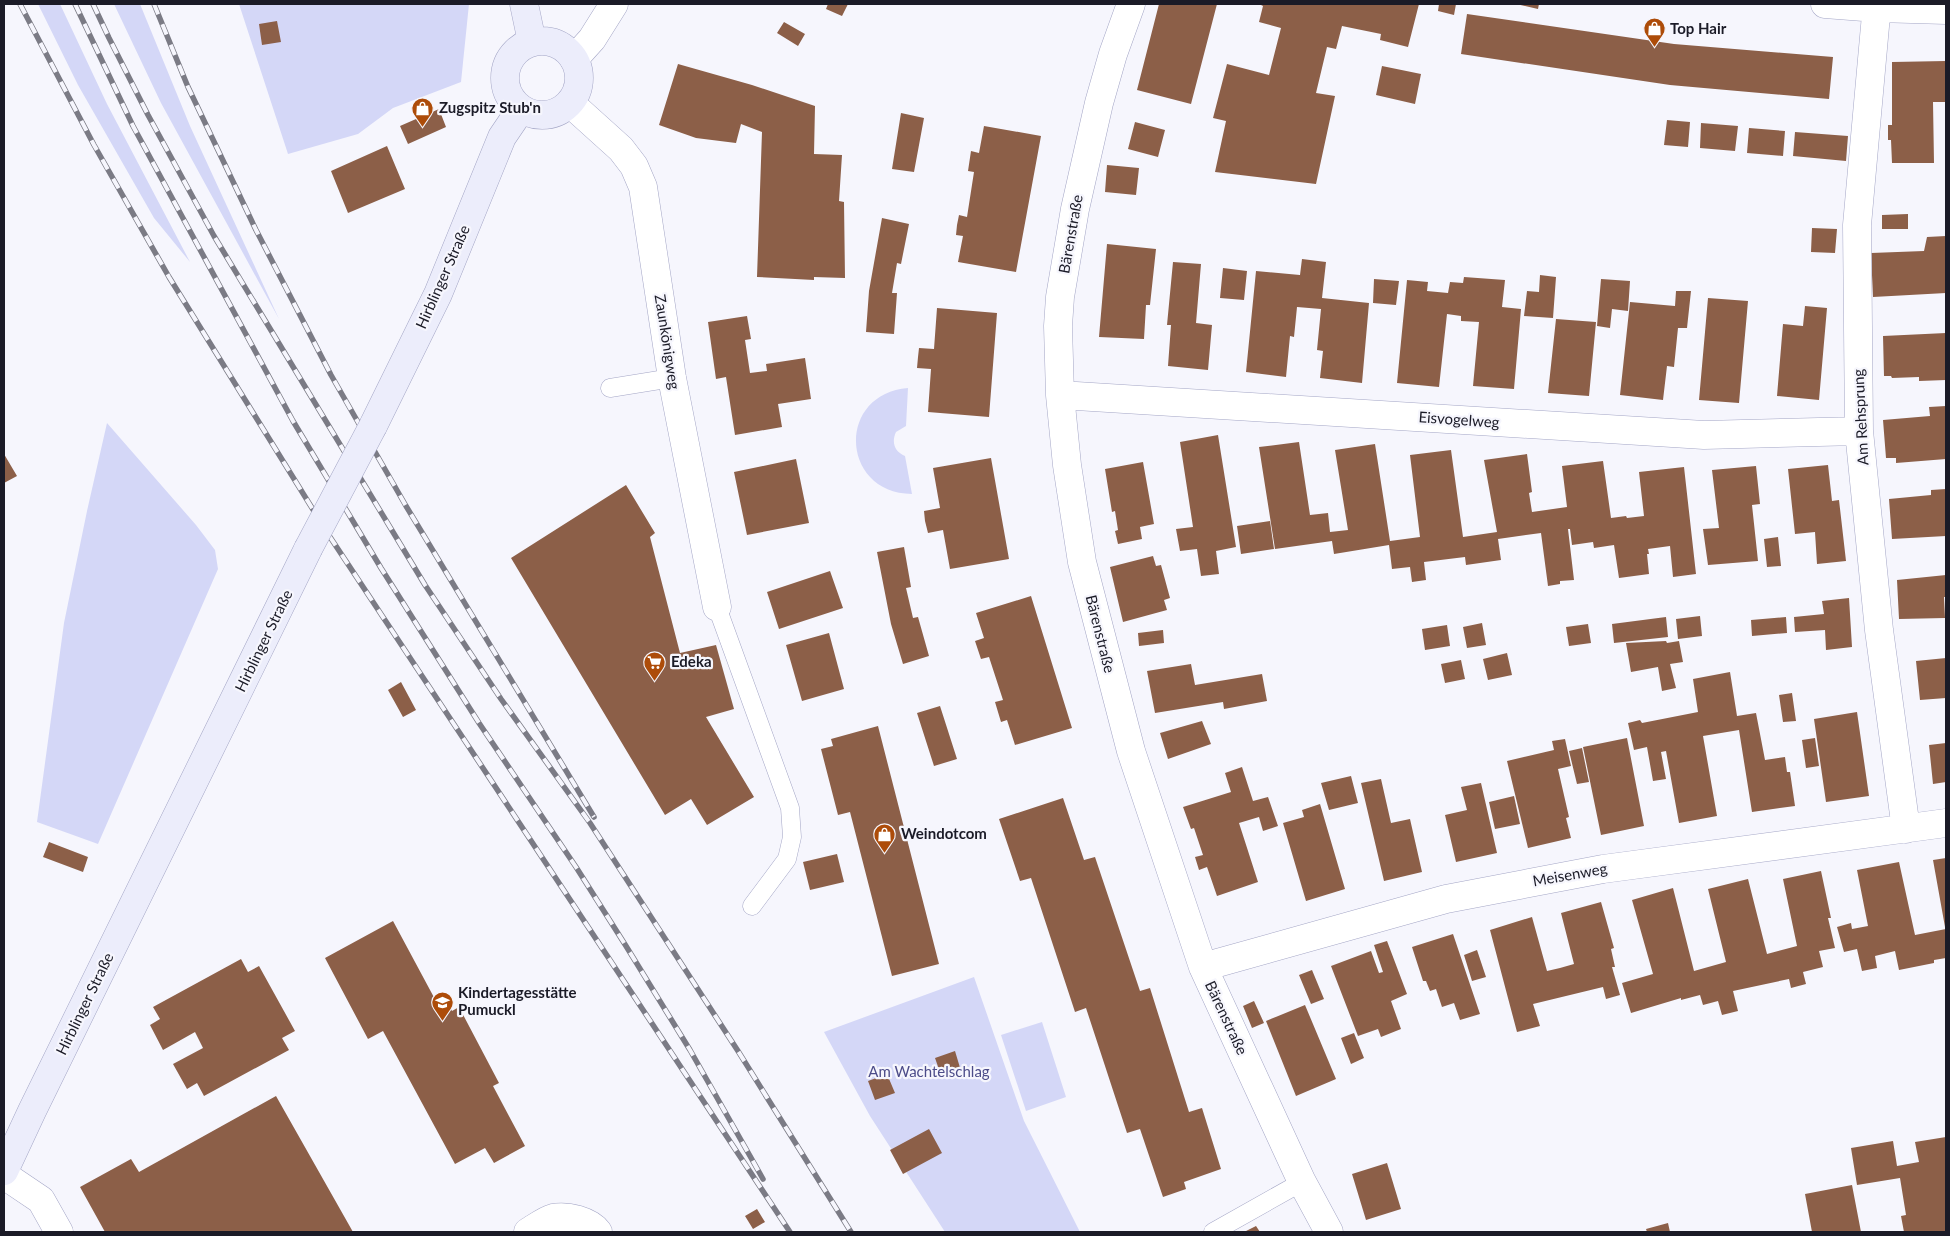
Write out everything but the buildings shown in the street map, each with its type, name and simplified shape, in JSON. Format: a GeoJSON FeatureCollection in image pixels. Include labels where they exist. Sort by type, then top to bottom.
{"type":"FeatureCollection","features":[{"type":"Feature","properties":{"kind":"street"},"geometry":{"type":"LineString","coordinates":[[524,4],[532,42]]}},
{"type":"Feature","properties":{"kind":"street"},"geometry":{"type":"LineString","coordinates":[[574,59],[592,39],[614,4]]}},
{"type":"Feature","properties":{"kind":"street","name":"Bärenstraße"},"geometry":{"type":"LineString","coordinates":[[1130,4],[1098,103],[1075,209],[1060,297],[1058,326],[1060,395],[1067,465],[1082,562],[1131,751],[1203,967],[1302,1182],[1329,1232]]}},
{"type":"Feature","properties":{"kind":"street"},"geometry":{"type":"LineString","coordinates":[[1825,4],[1946,10]]}},
{"type":"Feature","properties":{"kind":"street","name":"Am Rehsprung"},"geometry":{"type":"LineString","coordinates":[[1877,6],[1857,225],[1859,431],[1879,630],[1906,829]]}},
{"type":"Feature","properties":{"kind":"street"},"geometry":{"type":"LineString","coordinates":[[543,40],[556,43],[567,50],[574,59],[579,72],[580,84],[570,103],[562,110],[541,116],[530,114],[521,109],[507,92],[506,68],[512,56],[520,47],[543,40]]}},
{"type":"Feature","properties":{"kind":"street","name":"Zaunkönigweg"},"geometry":{"type":"LineString","coordinates":[[570,103],[621,149],[634,166],[643,187],[672,378],[717,607]]}},
{"type":"Feature","properties":{"kind":"street","name":"Hirblinger Straße"},"geometry":{"type":"LineString","coordinates":[[4,1173],[32,1111],[308,549],[373,426],[438,294],[502,137],[521,109]]}},
{"type":"Feature","properties":{"kind":"street","name":"Eisvogelweg"},"geometry":{"type":"LineString","coordinates":[[1060,395],[1704,435],[1859,431]]}},
{"type":"Feature","properties":{"kind":"street","name":"Meisenweg"},"geometry":{"type":"LineString","coordinates":[[1203,967],[1446,898],[1603,869],[1946,823]]}},
{"type":"Feature","properties":{"kind":"street"},"geometry":{"type":"LineString","coordinates":[[4,1173],[41,1200],[58,1232]]}},
{"type":"Feature","properties":{"kind":"street"},"geometry":{"type":"LineString","coordinates":[[528,1232],[552,1218],[575,1219],[594,1227],[598,1232]]}},
{"type":"Feature","properties":{"kind":"lane"},"geometry":{"type":"LineString","coordinates":[[610,388],[672,378]]}},
{"type":"Feature","properties":{"kind":"lane"},"geometry":{"type":"LineString","coordinates":[[717,607],[790,808],[792,838],[787,859],[752,906]]}},
{"type":"Feature","properties":{"kind":"lane"},"geometry":{"type":"LineString","coordinates":[[1213,1232],[1302,1182]]}},
{"type":"Feature","properties":{"kind":"green space"},"geometry":{"type":"Polygon","coordinates":[[[38,4],[60,4],[107,104],[190,262],[154,218],[78,85],[38,4]]]}},
{"type":"Feature","properties":{"kind":"green space"},"geometry":{"type":"Polygon","coordinates":[[[114,4],[140,4],[190,126],[279,319],[161,103],[114,4]]]}},
{"type":"Feature","properties":{"kind":"green space"},"geometry":{"type":"Polygon","coordinates":[[[239,4],[469,4],[461,82],[393,108],[358,134],[288,154],[239,4]]]}},
{"type":"Feature","properties":{"kind":"green space"},"geometry":{"type":"Polygon","coordinates":[[[908,388],[906,426],[896,432],[894,443],[896,450],[905,456],[912,494],[888,489],[871,478],[860,462],[856,443],[859,424],[868,407],[885,394],[908,388]]]}},
{"type":"Feature","properties":{"kind":"green space"},"geometry":{"type":"Polygon","coordinates":[[[107,423],[196,525],[215,550],[218,569],[98,844],[37,822],[64,623],[107,423]]]}},
{"type":"Feature","properties":{"kind":"green space","name":"Am Wachtelschlag"},"geometry":{"type":"Polygon","coordinates":[[[974,977],[1024,1121],[1080,1232],[945,1232],[870,1116],[824,1032],[974,977]]]}},
{"type":"Feature","properties":{"kind":"green space"},"geometry":{"type":"Polygon","coordinates":[[[1042,1022],[1066,1097],[1026,1111],[1001,1035],[1042,1022]]]}},
{"type":"Feature","properties":{"kind":"railway"},"geometry":{"type":"LineString","coordinates":[[20,4],[94,145],[169,277],[330,537],[790,1232]]}},
{"type":"Feature","properties":{"kind":"railway"},"geometry":{"type":"LineString","coordinates":[[75,4],[133,126],[293,421],[381,568],[479,723],[576,867],[626,946],[690,1050],[763,1179]]}},
{"type":"Feature","properties":{"kind":"railway"},"geometry":{"type":"LineString","coordinates":[[93,4],[148,115],[214,236],[425,585],[501,699],[590,823],[738,1051],[851,1232]]}},
{"type":"Feature","properties":{"kind":"railway"},"geometry":{"type":"LineString","coordinates":[[154,4],[188,87],[256,230],[331,375],[406,506],[594,817]]}},
{"type":"Feature","properties":{"kind":"place","name":"Top Hair"},"geometry":{"type":"Point","coordinates":[1654,48]}},
{"type":"Feature","properties":{"kind":"place","name":"Zugspitz Stub'n"},"geometry":{"type":"Point","coordinates":[423,127]}},
{"type":"Feature","properties":{"kind":"place","name":"Edeka"},"geometry":{"type":"Point","coordinates":[655,681]}},
{"type":"Feature","properties":{"kind":"place","name":"Weindotcom"},"geometry":{"type":"Point","coordinates":[885,853]}},
{"type":"Feature","properties":{"kind":"place","name":"Kindertagesstätte Pumuckl"},"geometry":{"type":"Point","coordinates":[442,1021]}}]}
